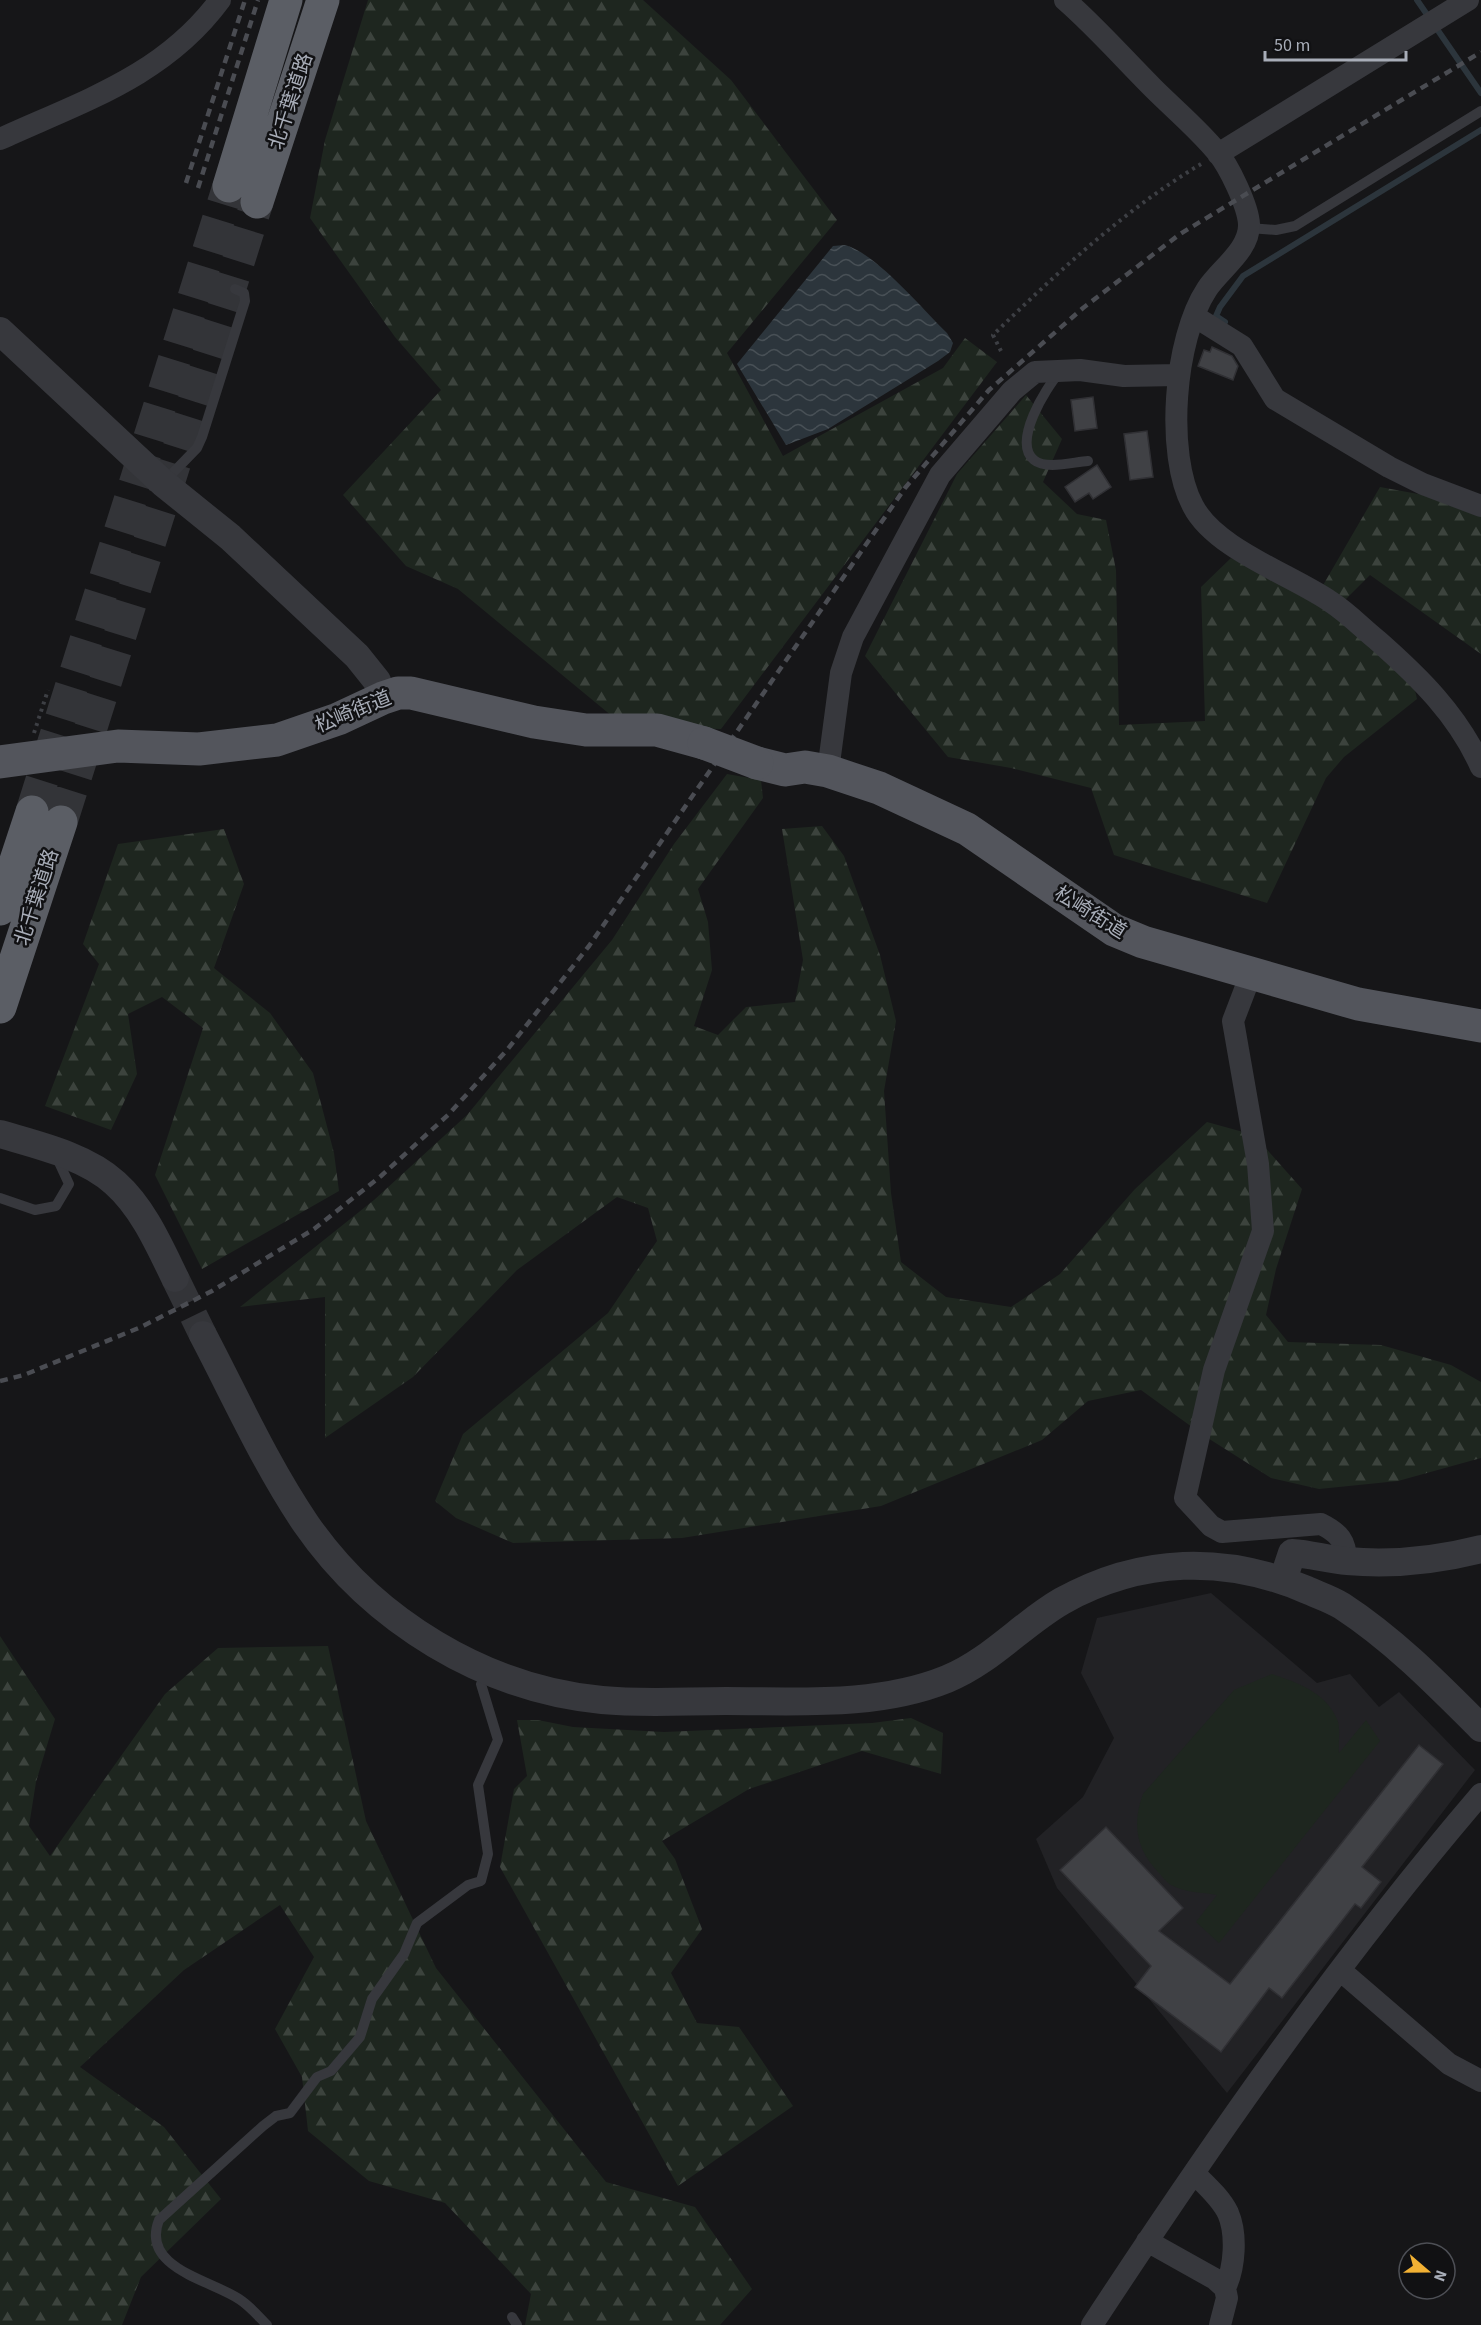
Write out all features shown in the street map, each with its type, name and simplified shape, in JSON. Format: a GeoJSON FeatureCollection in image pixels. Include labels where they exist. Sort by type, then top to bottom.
{"type":"FeatureCollection","features":[{"type":"Feature","properties":{"kind":"highway","name":"北千葉道路"},"geometry":{"type":"LineString","coordinates":[[286,0],[243,194],[323,0]]}},
{"type":"Feature","properties":{"kind":"highway","name":"北千葉道路"},"geometry":{"type":"LineString","coordinates":[[0,909],[46,817],[2,1000]]}},
{"type":"Feature","properties":{"kind":"main road","name":"松崎街道"},"geometry":{"type":"LineString","coordinates":[[0,762],[118,746],[199,748],[277,740],[338,719],[398,693],[411,693],[534,722],[586,730],[657,730],[704,743],[757,763],[785,770],[805,767],[828,771],[879,788],[967,829],[1114,930],[1143,942],[1358,1004],[1481,1026]]}},
{"type":"Feature","properties":{"kind":"street"},"geometry":{"type":"LineString","coordinates":[[0,139],[134,77],[160,62],[205,21],[220,0]]}},
{"type":"Feature","properties":{"kind":"street"},"geometry":{"type":"LineString","coordinates":[[1065,0],[1218,154],[1247,209],[1250,228],[1245,244],[1207,288],[1182,347],[1178,375],[1178,446],[1181,473],[1194,510],[1230,543],[1332,602],[1394,655],[1439,699],[1471,745],[1481,766]]}},
{"type":"Feature","properties":{"kind":"street"},"geometry":{"type":"LineString","coordinates":[[1218,154],[1468,0]]}},
{"type":"Feature","properties":{"kind":"street"},"geometry":{"type":"LineString","coordinates":[[1194,316],[1242,346],[1275,399],[1423,484],[1481,506]]}},
{"type":"Feature","properties":{"kind":"street"},"geometry":{"type":"LineString","coordinates":[[0,331],[163,483],[230,537],[357,656],[377,681],[383,698]]}},
{"type":"Feature","properties":{"kind":"street"},"geometry":{"type":"LineString","coordinates":[[828,771],[840,674],[853,638],[940,475],[1012,391],[1035,372],[1080,370],[1124,376],[1178,375]]}},
{"type":"Feature","properties":{"kind":"street"},"geometry":{"type":"LineString","coordinates":[[1251,974],[1233,1022],[1257,1164],[1263,1231],[1214,1370],[1185,1498],[1211,1526],[1222,1532],[1321,1524],[1334,1531],[1345,1542],[1346,1562]]}},
{"type":"Feature","properties":{"kind":"street"},"geometry":{"type":"LineString","coordinates":[[0,1134],[84,1164],[115,1183],[138,1209],[175,1278]]}},
{"type":"Feature","properties":{"kind":"street"},"geometry":{"type":"LineString","coordinates":[[203,1335],[279,1480],[306,1524],[333,1559],[363,1590],[405,1624],[481,1669],[519,1683],[565,1694],[633,1702],[827,1701],[880,1696],[913,1690],[949,1678],[981,1661],[1062,1602],[1116,1578],[1151,1569],[1194,1564],[1245,1569],[1283,1580],[1339,1604],[1420,1666],[1481,1728]]}},
{"type":"Feature","properties":{"kind":"street"},"geometry":{"type":"LineString","coordinates":[[1283,1580],[1292,1553],[1346,1562],[1397,1562],[1446,1558],[1481,1549]]}},
{"type":"Feature","properties":{"kind":"street"},"geometry":{"type":"LineString","coordinates":[[1092,2325],[1194,2173],[1340,1970],[1481,1794]]}},
{"type":"Feature","properties":{"kind":"street"},"geometry":{"type":"LineString","coordinates":[[1340,1970],[1449,2064],[1481,2081]]}},
{"type":"Feature","properties":{"kind":"street"},"geometry":{"type":"LineString","coordinates":[[1194,2173],[1227,2211],[1231,2222],[1233,2265],[1225,2288],[1227,2298],[1220,2325]]}},
{"type":"Feature","properties":{"kind":"street"},"geometry":{"type":"LineString","coordinates":[[1147,2241],[1215,2279],[1225,2288]]}},
{"type":"Feature","properties":{"kind":"lane"},"geometry":{"type":"LineString","coordinates":[[1250,228],[1276,230],[1295,226],[1481,111]]}},
{"type":"Feature","properties":{"kind":"lane"},"geometry":{"type":"LineString","coordinates":[[163,483],[197,448],[202,437],[245,301],[244,293],[235,289]]}},
{"type":"Feature","properties":{"kind":"lane"},"geometry":{"type":"LineString","coordinates":[[1061,370],[1049,385],[1036,409],[1028,433],[1027,451],[1034,461],[1050,464],[1088,460]]}},
{"type":"Feature","properties":{"kind":"lane"},"geometry":{"type":"LineString","coordinates":[[0,1198],[35,1210],[56,1206],[69,1184],[55,1152]]}},
{"type":"Feature","properties":{"kind":"lane"},"geometry":{"type":"LineString","coordinates":[[267,2325],[238,2298],[171,2265],[156,2244],[154,2231],[159,2220],[262,2126],[276,2116],[290,2113],[316,2077],[331,2071],[360,2037],[372,1999],[404,1954],[417,1923],[468,1885],[481,1881],[488,1854],[478,1785],[498,1740],[481,1684]]}},
{"type":"Feature","properties":{"kind":"path"},"geometry":{"type":"LineString","coordinates":[[1001,351],[993,335],[1034,295],[1109,229],[1218,154]]}},
{"type":"Feature","properties":{"kind":"path"},"geometry":{"type":"LineString","coordinates":[[31,743],[48,690]]}},
{"type":"Feature","properties":{"kind":"shaded area"},"geometry":{"type":"Polygon","coordinates":[[[1211,1593],[1317,1683],[1350,1674],[1379,1707],[1399,1692],[1475,1770],[1227,2093],[1057,1888],[1036,1839],[1083,1797],[1114,1738],[1081,1673],[1097,1618],[1211,1593]]]}},
{"type":"Feature","properties":{"kind":"green space"},"geometry":{"type":"Polygon","coordinates":[[[368,0],[643,0],[731,80],[837,220],[727,353],[783,456],[943,368],[965,338],[997,362],[721,729],[624,726],[458,589],[406,566],[343,495],[441,390],[395,337],[310,218],[325,140],[368,0]]]}},
{"type":"Feature","properties":{"kind":"green space"},"geometry":{"type":"Polygon","coordinates":[[[1026,395],[1062,439],[1043,482],[1077,514],[1106,520],[1116,570],[1119,725],[1205,721],[1201,587],[1231,558],[1315,599],[1380,487],[1429,496],[1481,513],[1481,654],[1370,575],[1332,613],[1414,686],[1417,699],[1344,757],[1326,778],[1267,903],[1114,855],[1091,788],[1011,768],[948,757],[865,656],[957,474],[1026,395]]]}},
{"type":"Feature","properties":{"kind":"green space"},"geometry":{"type":"Polygon","coordinates":[[[727,774],[761,780],[763,798],[698,889],[708,922],[712,970],[694,1026],[718,1035],[746,1007],[795,1002],[803,960],[782,829],[822,826],[844,856],[880,955],[896,1021],[884,1091],[891,1193],[901,1262],[946,1297],[1011,1307],[1060,1274],[1135,1189],[1207,1122],[1254,1135],[1302,1189],[1276,1269],[1266,1315],[1288,1342],[1381,1345],[1451,1365],[1481,1382],[1481,1458],[1398,1481],[1319,1489],[1271,1478],[1203,1435],[1141,1390],[1088,1401],[1042,1440],[881,1506],[682,1538],[513,1543],[456,1518],[435,1501],[463,1434],[608,1313],[657,1241],[648,1208],[617,1197],[517,1270],[413,1377],[325,1438],[325,1297],[240,1307],[374,1200],[467,1115],[612,940],[674,844],[727,774]]]}},
{"type":"Feature","properties":{"kind":"green space"},"geometry":{"type":"Polygon","coordinates":[[[224,829],[244,884],[214,968],[270,1013],[313,1073],[334,1153],[339,1191],[202,1269],[155,1175],[203,1028],[162,997],[128,1014],[137,1074],[111,1130],[45,1106],[99,964],[83,944],[118,844],[224,829]]]}},
{"type":"Feature","properties":{"kind":"green space"},"geometry":{"type":"Polygon","coordinates":[[[0,1636],[55,1719],[36,1782],[29,1826],[50,1856],[165,1694],[218,1648],[328,1646],[366,1821],[436,1968],[606,2182],[695,2207],[752,2289],[720,2325],[525,2325],[531,2294],[445,2203],[369,2181],[308,2131],[302,2077],[275,2029],[314,1957],[280,1905],[184,1970],[80,2067],[164,2127],[221,2199],[141,2277],[122,2325],[0,2325],[0,1636]]]}},
{"type":"Feature","properties":{"kind":"green space"},"geometry":{"type":"Polygon","coordinates":[[[1272,1674],[1310,1690],[1332,1710],[1338,1723],[1339,1753],[1366,1720],[1380,1741],[1219,1943],[1196,1922],[1217,1895],[1177,1888],[1169,1884],[1158,1872],[1145,1854],[1138,1836],[1140,1805],[1143,1794],[1234,1690],[1272,1674]]]}},
{"type":"Feature","properties":{"kind":"green space"},"geometry":{"type":"Polygon","coordinates":[[[911,1718],[943,1733],[941,1774],[862,1751],[749,1789],[662,1841],[675,1859],[702,1929],[671,1973],[697,2023],[739,2027],[793,2106],[678,2186],[500,1867],[514,1789],[527,1776],[517,1720],[538,1720],[573,1727],[664,1732],[872,1723],[911,1718]]]}},
{"type":"Feature","properties":{"kind":"water"},"geometry":{"type":"Polygon","coordinates":[[[845,245],[858,250],[885,270],[947,333],[953,343],[950,352],[938,361],[828,429],[786,445],[737,364],[833,246],[845,245]]]}},
{"type":"Feature","properties":{"kind":"building"},"geometry":{"type":"Polygon","coordinates":[[[1212,347],[1232,356],[1238,366],[1233,380],[1198,366],[1204,350],[1210,352],[1212,347]]]}},
{"type":"Feature","properties":{"kind":"building"},"geometry":{"type":"Polygon","coordinates":[[[1093,397],[1097,428],[1075,431],[1071,400],[1093,397]]]}},
{"type":"Feature","properties":{"kind":"building"},"geometry":{"type":"Polygon","coordinates":[[[1147,431],[1153,477],[1130,480],[1124,434],[1147,431]]]}},
{"type":"Feature","properties":{"kind":"building"},"geometry":{"type":"Polygon","coordinates":[[[1097,465],[1111,487],[1093,499],[1089,493],[1075,502],[1065,487],[1097,465]]]}},
{"type":"Feature","properties":{"kind":"building"},"geometry":{"type":"Polygon","coordinates":[[[1419,1745],[1443,1764],[1362,1867],[1381,1882],[1361,1908],[1355,1904],[1282,1998],[1269,1988],[1221,2052],[1135,1987],[1151,1966],[1060,1870],[1106,1827],[1183,1908],[1159,1931],[1230,1984],[1419,1745]]]}},
{"type":"Feature","properties":{"kind":"waterway"},"geometry":{"type":"LineString","coordinates":[[1417,0],[1481,93]]}},
{"type":"Feature","properties":{"kind":"waterway"},"geometry":{"type":"LineString","coordinates":[[1225,322],[1216,316],[1243,276],[1481,130]]}},
{"type":"Feature","properties":{"kind":"tunnel"},"geometry":{"type":"LineString","coordinates":[[32,812],[229,186]]}},
{"type":"Feature","properties":{"kind":"tunnel"},"geometry":{"type":"LineString","coordinates":[[61,822],[257,202]]}},
{"type":"Feature","properties":{"kind":"tunnel"},"geometry":{"type":"LineString","coordinates":[[175,1278],[203,1335]]}},
{"type":"Feature","properties":{"kind":"railway"},"geometry":{"type":"LineString","coordinates":[[186,183],[245,0]]}},
{"type":"Feature","properties":{"kind":"railway"},"geometry":{"type":"LineString","coordinates":[[198,188],[258,0]]}},
{"type":"Feature","properties":{"kind":"railway"},"geometry":{"type":"LineString","coordinates":[[0,1381],[24,1375],[141,1327],[212,1291],[314,1229],[381,1176],[448,1115],[507,1050],[589,946],[905,488],[989,390],[1083,308],[1180,234],[1481,52]]}}]}
